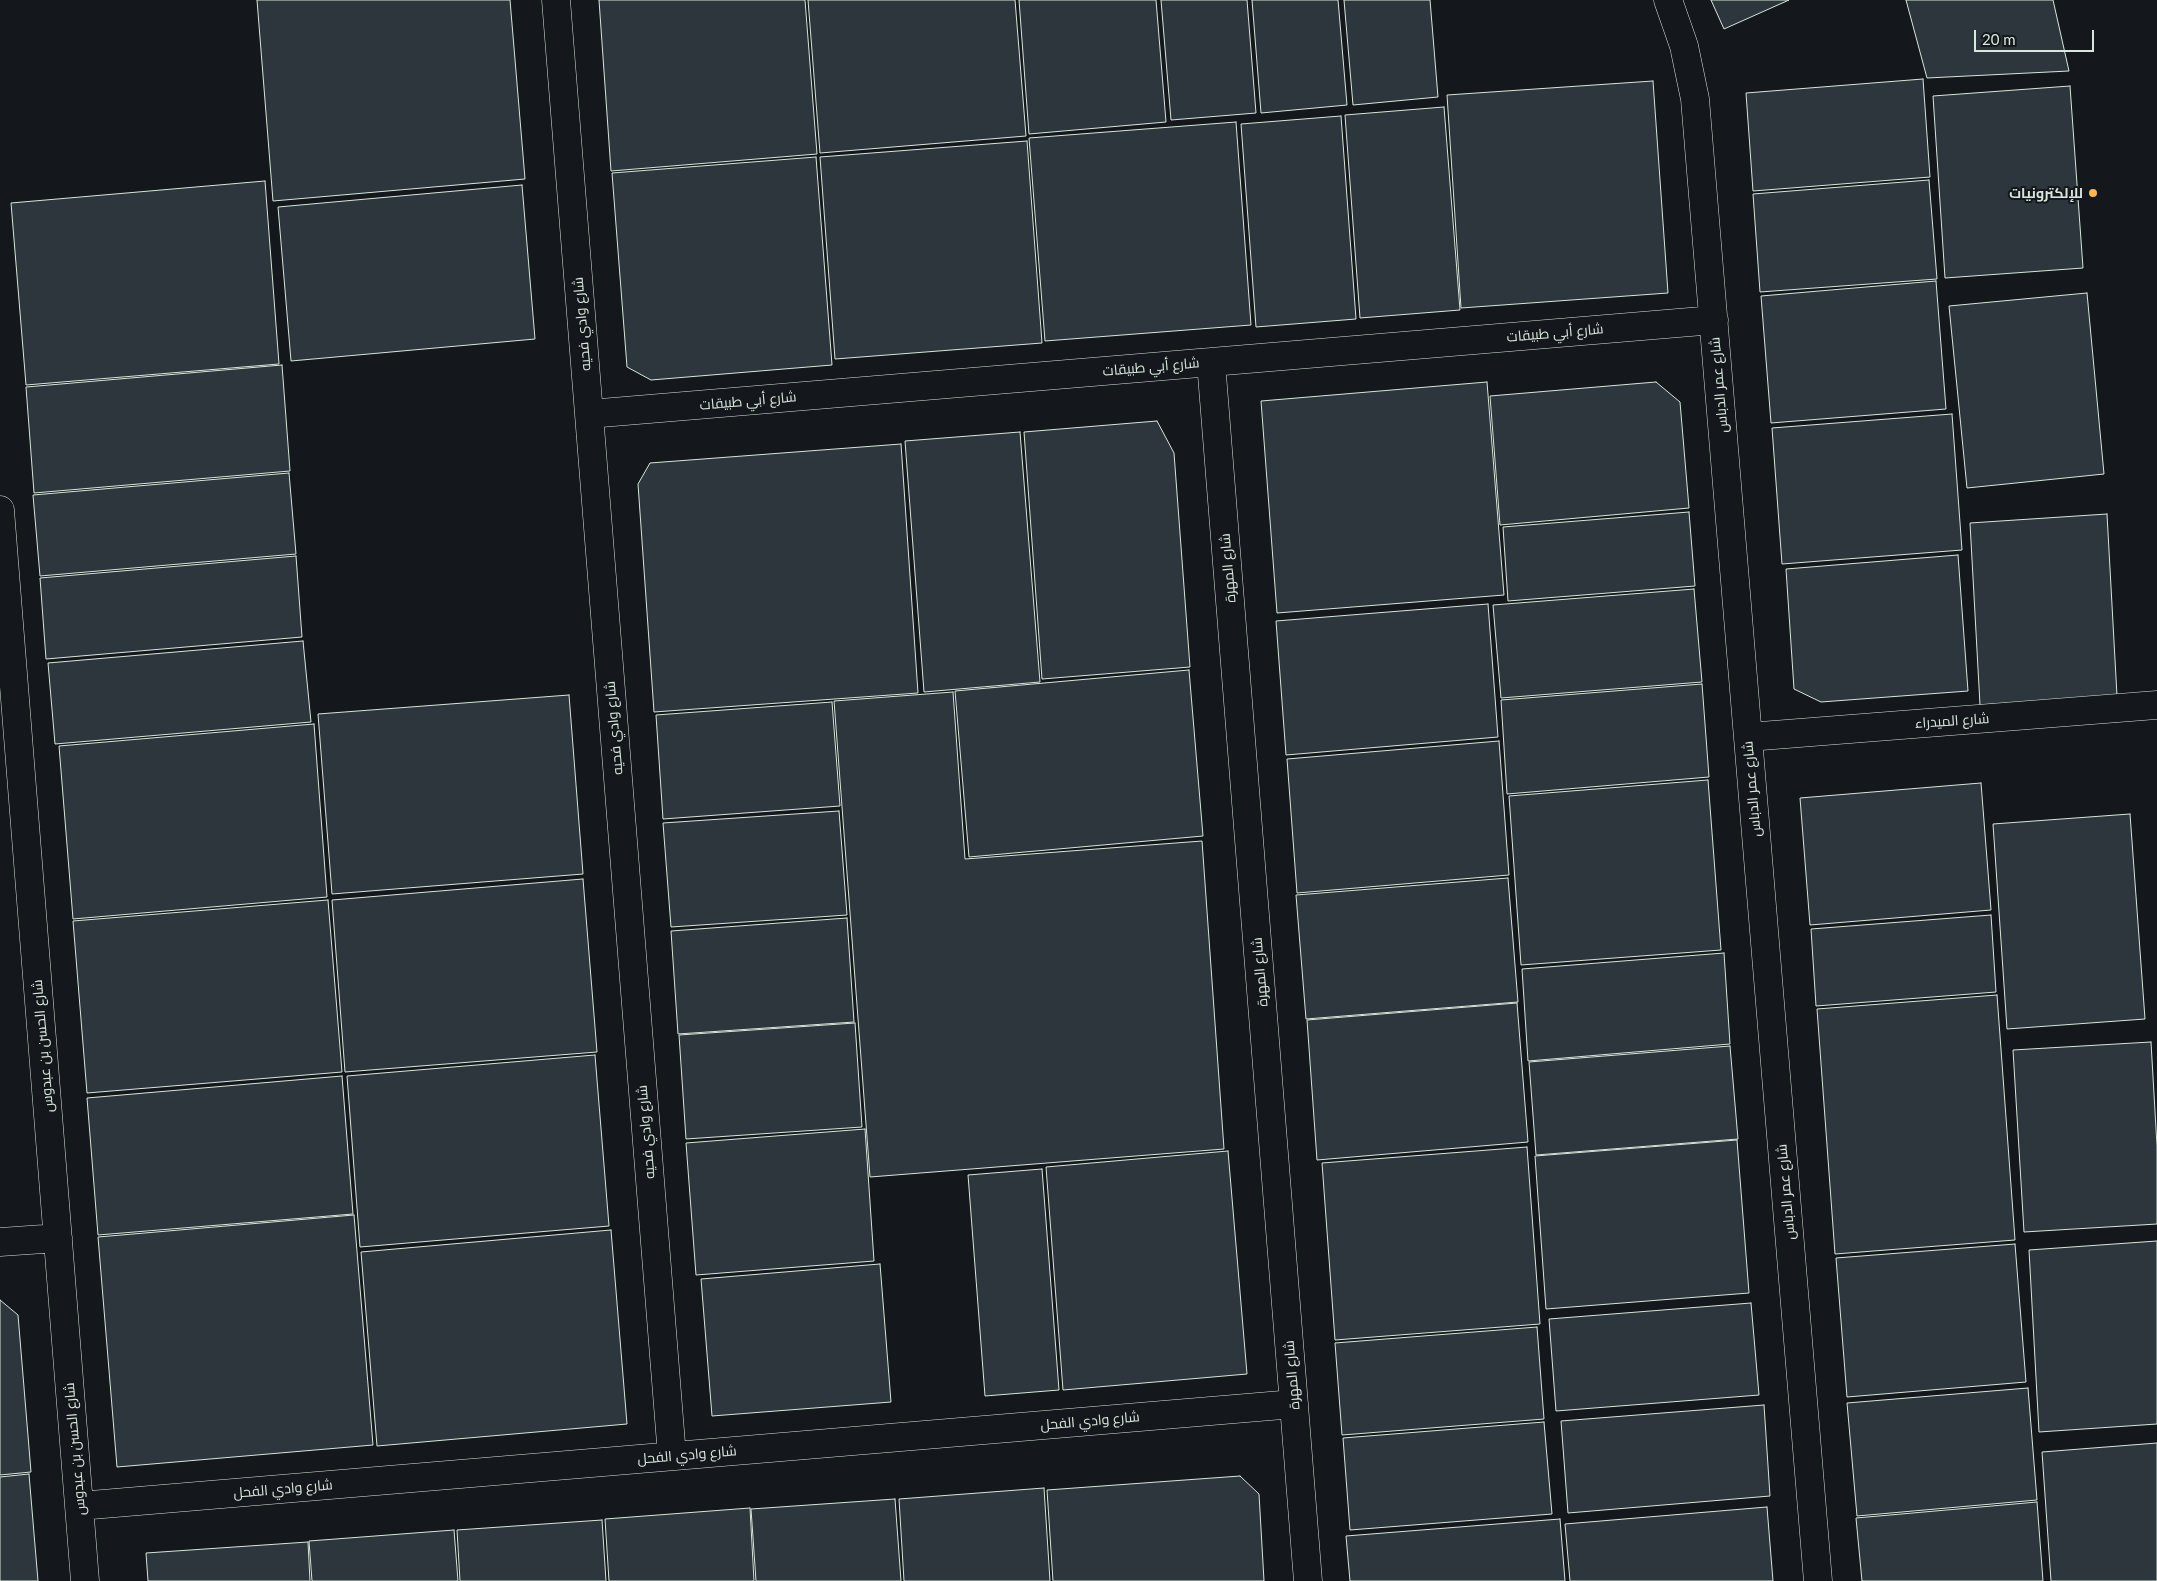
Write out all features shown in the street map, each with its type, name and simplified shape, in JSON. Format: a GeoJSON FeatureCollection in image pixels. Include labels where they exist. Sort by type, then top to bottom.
{"type":"FeatureCollection","features":[{"type":"Feature","properties":{"kind":"street","name":"شارع وادي فحيه"},"geometry":{"type":"LineString","coordinates":[[556,0],[672,1456]]}},
{"type":"Feature","properties":{"kind":"street","name":"شارع عمر الدباس"},"geometry":{"type":"LineString","coordinates":[[1668,0],[1684,46],[1696,99],[1818,1581]]}},
{"type":"Feature","properties":{"kind":"street","name":"شارع أبي طبيقات"},"geometry":{"type":"LineString","coordinates":[[589,414],[1714,320]]}},
{"type":"Feature","properties":{"kind":"street","name":"شارع المهرة"},"geometry":{"type":"LineString","coordinates":[[1211,362],[1308,1581]]}},
{"type":"Feature","properties":{"kind":"street","name":"شارع الحسن بن عبدوس"},"geometry":{"type":"LineString","coordinates":[[0,510],[85,1581]]}},
{"type":"Feature","properties":{"kind":"street","name":"شارع الميدراء"},"geometry":{"type":"LineString","coordinates":[[1748,737],[2157,705]]}},
{"type":"Feature","properties":{"kind":"street"},"geometry":{"type":"LineString","coordinates":[[0,1242],[58,1238]]}},
{"type":"Feature","properties":{"kind":"street","name":"شارع وادي الفحل"},"geometry":{"type":"LineString","coordinates":[[79,1506],[1294,1404]]}},
{"type":"Feature","properties":{"kind":"building"},"geometry":{"type":"Polygon","coordinates":[[[257,0],[510,0],[525,179],[273,201],[257,0]]]}},
{"type":"Feature","properties":{"kind":"building"},"geometry":{"type":"Polygon","coordinates":[[[599,0],[805,0],[817,154],[611,171],[599,0]]]}},
{"type":"Feature","properties":{"kind":"building"},"geometry":{"type":"Polygon","coordinates":[[[808,0],[1015,0],[1026,136],[820,153],[808,0]]]}},
{"type":"Feature","properties":{"kind":"building"},"geometry":{"type":"Polygon","coordinates":[[[1019,0],[1156,0],[1166,122],[1029,134],[1019,0]]]}},
{"type":"Feature","properties":{"kind":"building"},"geometry":{"type":"Polygon","coordinates":[[[1161,0],[1247,0],[1256,113],[1171,120],[1161,0]]]}},
{"type":"Feature","properties":{"kind":"building"},"geometry":{"type":"Polygon","coordinates":[[[1252,0],[1338,0],[1347,105],[1261,113],[1252,0]]]}},
{"type":"Feature","properties":{"kind":"building"},"geometry":{"type":"Polygon","coordinates":[[[1344,0],[1430,0],[1438,97],[1353,105],[1344,0]]]}},
{"type":"Feature","properties":{"kind":"building"},"geometry":{"type":"Polygon","coordinates":[[[1711,0],[1789,0],[1724,29],[1711,0]]]}},
{"type":"Feature","properties":{"kind":"building"},"geometry":{"type":"Polygon","coordinates":[[[1906,0],[2053,0],[2069,71],[1927,78],[1906,0]]]}},
{"type":"Feature","properties":{"kind":"building"},"geometry":{"type":"Polygon","coordinates":[[[1923,79],[1930,177],[1753,191],[1746,93],[1923,79]]]}},
{"type":"Feature","properties":{"kind":"building"},"geometry":{"type":"Polygon","coordinates":[[[1653,81],[1668,293],[1461,308],[1447,95],[1653,81]]]}},
{"type":"Feature","properties":{"kind":"building"},"geometry":{"type":"Polygon","coordinates":[[[2070,86],[2083,268],[1945,278],[1933,96],[2070,86]]]}},
{"type":"Feature","properties":{"kind":"building"},"geometry":{"type":"Polygon","coordinates":[[[1444,107],[1460,310],[1360,318],[1345,115],[1444,107]]]}},
{"type":"Feature","properties":{"kind":"building"},"geometry":{"type":"Polygon","coordinates":[[[1341,116],[1356,319],[1256,327],[1241,124],[1341,116]]]}},
{"type":"Feature","properties":{"kind":"building"},"geometry":{"type":"Polygon","coordinates":[[[1236,122],[1251,325],[1045,341],[1029,138],[1236,122]]]}},
{"type":"Feature","properties":{"kind":"building"},"geometry":{"type":"Polygon","coordinates":[[[1027,141],[1042,343],[835,359],[820,157],[1027,141]]]}},
{"type":"Feature","properties":{"kind":"building"},"geometry":{"type":"Polygon","coordinates":[[[816,157],[832,365],[651,380],[627,367],[612,173],[816,157]]]}},
{"type":"Feature","properties":{"kind":"building"},"geometry":{"type":"Polygon","coordinates":[[[1929,180],[1937,279],[1760,292],[1753,194],[1929,180]]]}},
{"type":"Feature","properties":{"kind":"building"},"geometry":{"type":"Polygon","coordinates":[[[265,181],[279,364],[26,385],[11,203],[265,181]]]}},
{"type":"Feature","properties":{"kind":"building"},"geometry":{"type":"Polygon","coordinates":[[[522,185],[535,339],[291,361],[278,207],[522,185]]]}},
{"type":"Feature","properties":{"kind":"building"},"geometry":{"type":"Polygon","coordinates":[[[1936,281],[1946,409],[1771,423],[1761,296],[1936,281]]]}},
{"type":"Feature","properties":{"kind":"building"},"geometry":{"type":"Polygon","coordinates":[[[2087,293],[2104,474],[1967,488],[1949,306],[2087,293]]]}},
{"type":"Feature","properties":{"kind":"building"},"geometry":{"type":"Polygon","coordinates":[[[282,365],[290,471],[34,493],[26,387],[282,365]]]}},
{"type":"Feature","properties":{"kind":"building"},"geometry":{"type":"Polygon","coordinates":[[[1487,382],[1504,595],[1277,613],[1261,401],[1487,382]]]}},
{"type":"Feature","properties":{"kind":"building"},"geometry":{"type":"Polygon","coordinates":[[[1656,382],[1680,402],[1689,508],[1500,525],[1490,396],[1656,382]]]}},
{"type":"Feature","properties":{"kind":"building"},"geometry":{"type":"Polygon","coordinates":[[[1952,414],[1962,550],[1782,564],[1772,428],[1952,414]]]}},
{"type":"Feature","properties":{"kind":"building"},"geometry":{"type":"Polygon","coordinates":[[[1157,421],[1174,453],[1190,667],[1042,679],[1024,432],[1157,421]]]}},
{"type":"Feature","properties":{"kind":"building"},"geometry":{"type":"Polygon","coordinates":[[[1020,432],[1040,682],[924,692],[905,441],[1020,432]]]}},
{"type":"Feature","properties":{"kind":"building"},"geometry":{"type":"Polygon","coordinates":[[[901,444],[918,693],[654,712],[638,484],[650,463],[901,444]]]}},
{"type":"Feature","properties":{"kind":"building"},"geometry":{"type":"Polygon","coordinates":[[[289,473],[296,554],[40,576],[33,495],[289,473]]]}},
{"type":"Feature","properties":{"kind":"building"},"geometry":{"type":"Polygon","coordinates":[[[1689,512],[1695,586],[1508,601],[1503,527],[1689,512]]]}},
{"type":"Feature","properties":{"kind":"building"},"geometry":{"type":"Polygon","coordinates":[[[2107,514],[2117,696],[1980,705],[1970,523],[2107,514]]]}},
{"type":"Feature","properties":{"kind":"building"},"geometry":{"type":"Polygon","coordinates":[[[1958,555],[1968,691],[1821,702],[1794,689],[1786,569],[1958,555]]]}},
{"type":"Feature","properties":{"kind":"building"},"geometry":{"type":"Polygon","coordinates":[[[296,556],[302,637],[46,659],[40,578],[296,556]]]}},
{"type":"Feature","properties":{"kind":"building"},"geometry":{"type":"Polygon","coordinates":[[[1694,589],[1702,682],[1501,698],[1493,605],[1694,589]]]}},
{"type":"Feature","properties":{"kind":"building"},"geometry":{"type":"Polygon","coordinates":[[[1488,604],[1498,737],[1286,755],[1276,621],[1488,604]]]}},
{"type":"Feature","properties":{"kind":"building"},"geometry":{"type":"Polygon","coordinates":[[[303,641],[311,722],[55,744],[48,663],[303,641]]]}},
{"type":"Feature","properties":{"kind":"building"},"geometry":{"type":"Polygon","coordinates":[[[1189,670],[1203,836],[969,857],[955,691],[1189,670]]]}},
{"type":"Feature","properties":{"kind":"building"},"geometry":{"type":"Polygon","coordinates":[[[1702,684],[1709,777],[1507,794],[1501,700],[1702,684]]]}},
{"type":"Feature","properties":{"kind":"building"},"geometry":{"type":"Polygon","coordinates":[[[953,692],[965,859],[1202,841],[1224,1149],[870,1177],[834,701],[953,692]]]}},
{"type":"Feature","properties":{"kind":"building"},"geometry":{"type":"Polygon","coordinates":[[[569,695],[583,874],[332,894],[318,714],[569,695]]]}},
{"type":"Feature","properties":{"kind":"building"},"geometry":{"type":"Polygon","coordinates":[[[832,702],[840,806],[663,819],[656,715],[832,702]]]}},
{"type":"Feature","properties":{"kind":"building"},"geometry":{"type":"Polygon","coordinates":[[[314,724],[327,897],[73,919],[59,746],[314,724]]]}},
{"type":"Feature","properties":{"kind":"building"},"geometry":{"type":"Polygon","coordinates":[[[1499,741],[1509,875],[1297,893],[1287,759],[1499,741]]]}},
{"type":"Feature","properties":{"kind":"building"},"geometry":{"type":"Polygon","coordinates":[[[1708,780],[1721,950],[1521,965],[1509,796],[1708,780]]]}},
{"type":"Feature","properties":{"kind":"building"},"geometry":{"type":"Polygon","coordinates":[[[1981,783],[1991,910],[1810,925],[1800,798],[1981,783]]]}},
{"type":"Feature","properties":{"kind":"building"},"geometry":{"type":"Polygon","coordinates":[[[839,811],[847,915],[671,927],[663,823],[839,811]]]}},
{"type":"Feature","properties":{"kind":"building"},"geometry":{"type":"Polygon","coordinates":[[[2130,814],[2145,1019],[2007,1029],[1993,824],[2130,814]]]}},
{"type":"Feature","properties":{"kind":"building"},"geometry":{"type":"Polygon","coordinates":[[[1508,878],[1518,1002],[1306,1019],[1296,895],[1508,878]]]}},
{"type":"Feature","properties":{"kind":"building"},"geometry":{"type":"Polygon","coordinates":[[[583,879],[597,1052],[345,1072],[332,900],[583,879]]]}},
{"type":"Feature","properties":{"kind":"building"},"geometry":{"type":"Polygon","coordinates":[[[328,900],[342,1072],[87,1093],[73,921],[328,900]]]}},
{"type":"Feature","properties":{"kind":"building"},"geometry":{"type":"Polygon","coordinates":[[[1991,915],[1996,992],[1816,1006],[1811,929],[1991,915]]]}},
{"type":"Feature","properties":{"kind":"building"},"geometry":{"type":"Polygon","coordinates":[[[847,918],[854,1022],[678,1034],[671,931],[847,918]]]}},
{"type":"Feature","properties":{"kind":"building"},"geometry":{"type":"Polygon","coordinates":[[[1724,953],[1730,1044],[1528,1061],[1522,969],[1724,953]]]}},
{"type":"Feature","properties":{"kind":"building"},"geometry":{"type":"Polygon","coordinates":[[[1997,995],[2015,1240],[1835,1254],[1817,1009],[1997,995]]]}},
{"type":"Feature","properties":{"kind":"building"},"geometry":{"type":"Polygon","coordinates":[[[1517,1003],[1528,1142],[1317,1160],[1307,1020],[1517,1003]]]}},
{"type":"Feature","properties":{"kind":"building"},"geometry":{"type":"Polygon","coordinates":[[[855,1023],[862,1127],[686,1139],[679,1035],[855,1023]]]}},
{"type":"Feature","properties":{"kind":"building"},"geometry":{"type":"Polygon","coordinates":[[[2151,1042],[2157,1146],[2157,1224],[2024,1232],[2013,1050],[2151,1042]]]}},
{"type":"Feature","properties":{"kind":"building"},"geometry":{"type":"Polygon","coordinates":[[[1730,1046],[1738,1139],[1536,1155],[1529,1062],[1730,1046]]]}},
{"type":"Feature","properties":{"kind":"building"},"geometry":{"type":"Polygon","coordinates":[[[595,1055],[609,1226],[360,1247],[347,1076],[595,1055]]]}},
{"type":"Feature","properties":{"kind":"building"},"geometry":{"type":"Polygon","coordinates":[[[342,1076],[353,1214],[98,1235],[87,1098],[342,1076]]]}},
{"type":"Feature","properties":{"kind":"building"},"geometry":{"type":"Polygon","coordinates":[[[865,1129],[874,1261],[696,1275],[686,1143],[865,1129]]]}},
{"type":"Feature","properties":{"kind":"building"},"geometry":{"type":"Polygon","coordinates":[[[1737,1140],[1749,1293],[1546,1309],[1535,1156],[1737,1140]]]}},
{"type":"Feature","properties":{"kind":"building"},"geometry":{"type":"Polygon","coordinates":[[[1527,1147],[1540,1324],[1335,1340],[1322,1163],[1527,1147]]]}},
{"type":"Feature","properties":{"kind":"building"},"geometry":{"type":"Polygon","coordinates":[[[1228,1151],[1247,1374],[1063,1390],[1046,1167],[1228,1151]]]}},
{"type":"Feature","properties":{"kind":"building"},"geometry":{"type":"Polygon","coordinates":[[[1042,1169],[1059,1390],[985,1396],[968,1175],[1042,1169]]]}},
{"type":"Feature","properties":{"kind":"building"},"geometry":{"type":"Polygon","coordinates":[[[354,1215],[373,1445],[117,1467],[98,1237],[354,1215]]]}},
{"type":"Feature","properties":{"kind":"building"},"geometry":{"type":"Polygon","coordinates":[[[611,1230],[627,1424],[377,1446],[361,1252],[611,1230]]]}},
{"type":"Feature","properties":{"kind":"building"},"geometry":{"type":"Polygon","coordinates":[[[2157,1241],[2157,1424],[2039,1432],[2029,1250],[2157,1241]]]}},
{"type":"Feature","properties":{"kind":"building"},"geometry":{"type":"Polygon","coordinates":[[[2015,1244],[2026,1382],[1847,1397],[1836,1258],[2015,1244]]]}},
{"type":"Feature","properties":{"kind":"building"},"geometry":{"type":"Polygon","coordinates":[[[880,1264],[891,1402],[712,1416],[701,1279],[880,1264]]]}},
{"type":"Feature","properties":{"kind":"building"},"geometry":{"type":"Polygon","coordinates":[[[0,1300],[18,1315],[31,1472],[0,1475],[0,1300]]]}},
{"type":"Feature","properties":{"kind":"building"},"geometry":{"type":"Polygon","coordinates":[[[1751,1303],[1759,1395],[1556,1411],[1549,1319],[1751,1303]]]}},
{"type":"Feature","properties":{"kind":"building"},"geometry":{"type":"Polygon","coordinates":[[[1537,1327],[1544,1419],[1342,1435],[1335,1343],[1537,1327]]]}},
{"type":"Feature","properties":{"kind":"building"},"geometry":{"type":"Polygon","coordinates":[[[2028,1388],[2037,1500],[1857,1516],[1847,1403],[2028,1388]]]}},
{"type":"Feature","properties":{"kind":"building"},"geometry":{"type":"Polygon","coordinates":[[[1764,1405],[1770,1496],[1568,1513],[1561,1421],[1764,1405]]]}},
{"type":"Feature","properties":{"kind":"building"},"geometry":{"type":"Polygon","coordinates":[[[1544,1422],[1552,1514],[1350,1530],[1343,1438],[1544,1422]]]}},
{"type":"Feature","properties":{"kind":"building"},"geometry":{"type":"Polygon","coordinates":[[[2157,1443],[2157,1581],[2051,1581],[2042,1452],[2157,1443]]]}},
{"type":"Feature","properties":{"kind":"building"},"geometry":{"type":"Polygon","coordinates":[[[29,1474],[38,1581],[0,1581],[0,1477],[29,1474]]]}},
{"type":"Feature","properties":{"kind":"building"},"geometry":{"type":"Polygon","coordinates":[[[1240,1476],[1259,1494],[1264,1581],[1053,1581],[1047,1490],[1240,1476]]]}},
{"type":"Feature","properties":{"kind":"building"},"geometry":{"type":"Polygon","coordinates":[[[1044,1488],[1050,1581],[904,1581],[899,1499],[1044,1488]]]}},
{"type":"Feature","properties":{"kind":"building"},"geometry":{"type":"Polygon","coordinates":[[[895,1499],[901,1581],[756,1581],[751,1509],[895,1499]]]}},
{"type":"Feature","properties":{"kind":"building"},"geometry":{"type":"Polygon","coordinates":[[[2037,1502],[2043,1581],[1862,1581],[1856,1518],[2037,1502]]]}},
{"type":"Feature","properties":{"kind":"building"},"geometry":{"type":"Polygon","coordinates":[[[1767,1507],[1773,1581],[1570,1581],[1565,1524],[1767,1507]]]}},
{"type":"Feature","properties":{"kind":"building"},"geometry":{"type":"Polygon","coordinates":[[[750,1508],[754,1581],[609,1581],[605,1519],[750,1508]]]}},
{"type":"Feature","properties":{"kind":"building"},"geometry":{"type":"Polygon","coordinates":[[[1560,1519],[1565,1581],[1350,1581],[1346,1536],[1560,1519]]]}},
{"type":"Feature","properties":{"kind":"building"},"geometry":{"type":"Polygon","coordinates":[[[602,1520],[606,1581],[460,1581],[457,1530],[602,1520]]]}},
{"type":"Feature","properties":{"kind":"building"},"geometry":{"type":"Polygon","coordinates":[[[454,1530],[458,1581],[312,1581],[309,1541],[454,1530]]]}},
{"type":"Feature","properties":{"kind":"building"},"geometry":{"type":"Polygon","coordinates":[[[308,1542],[310,1581],[148,1581],[146,1553],[308,1542]]]}},
{"type":"Feature","properties":{"kind":"place","name":"للإلكترونيات"},"geometry":{"type":"Point","coordinates":[2093,193]}}]}
